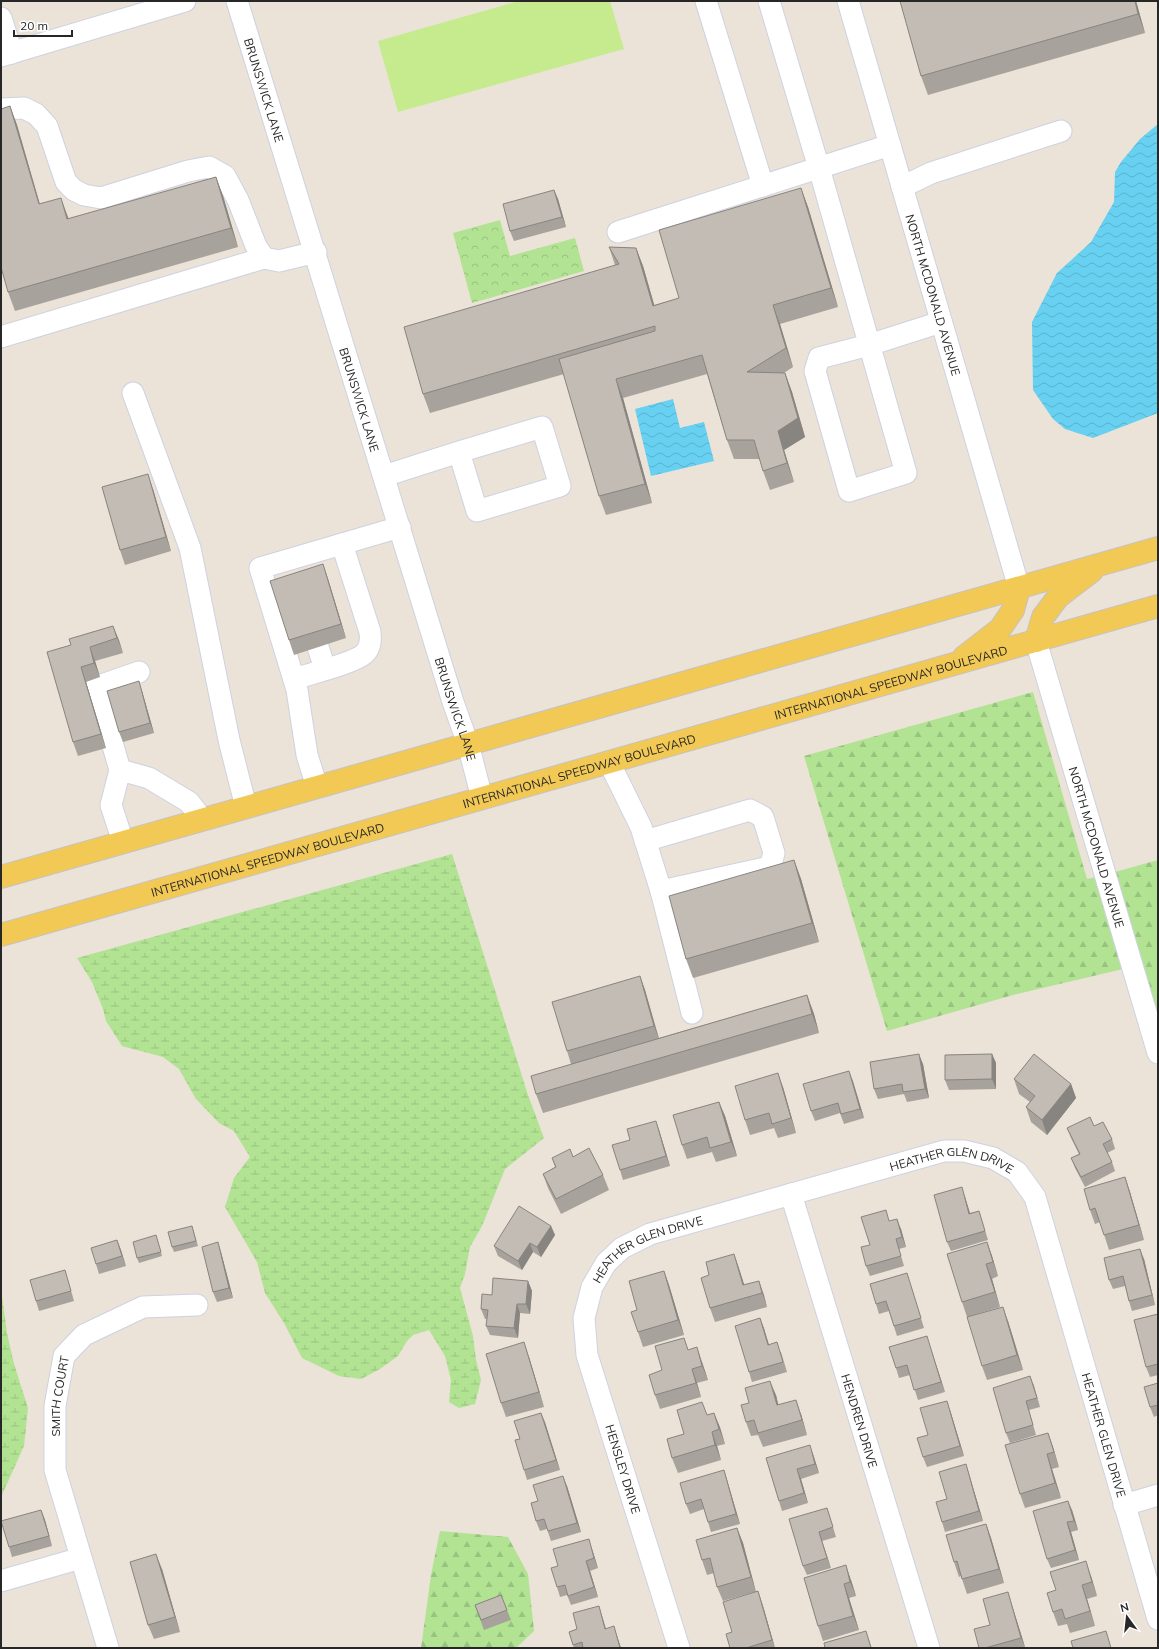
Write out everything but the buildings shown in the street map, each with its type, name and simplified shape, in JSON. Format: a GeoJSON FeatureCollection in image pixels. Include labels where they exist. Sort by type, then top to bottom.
{"type":"FeatureCollection","features":[{"type":"Feature","properties":{"kind":"main road"},"geometry":{"type":"LineString","coordinates":[[1,877],[1158,548]]}},
{"type":"Feature","properties":{"kind":"main road"},"geometry":{"type":"LineString","coordinates":[[1036,641],[1043,617],[1058,597],[1101,565]]}},
{"type":"Feature","properties":{"kind":"main road"},"geometry":{"type":"LineString","coordinates":[[955,664],[1000,629],[1013,610],[1019,588]]}},
{"type":"Feature","properties":{"kind":"main road","name":"INTERNATIONAL SPEEDWAY BOULEVARD"},"geometry":{"type":"LineString","coordinates":[[1,935],[1158,606]]}},
{"type":"Feature","properties":{"kind":"street"},"geometry":{"type":"LineString","coordinates":[[1,18],[6,54],[185,1]]}},
{"type":"Feature","properties":{"kind":"street","name":"BRUNSWICK LANE"},"geometry":{"type":"LineString","coordinates":[[237,1],[316,252],[453,702],[468,744],[482,798]]}},
{"type":"Feature","properties":{"kind":"street"},"geometry":{"type":"LineString","coordinates":[[706,1],[763,186]]}},
{"type":"Feature","properties":{"kind":"street"},"geometry":{"type":"LineString","coordinates":[[769,1],[820,168],[869,345],[906,473],[849,491],[815,371],[819,358],[869,345],[941,322]]}},
{"type":"Feature","properties":{"kind":"street","name":"NORTH MCDONALD AVENUE"},"geometry":{"type":"LineString","coordinates":[[848,1],[1019,588]]}},
{"type":"Feature","properties":{"kind":"street"},"geometry":{"type":"LineString","coordinates":[[1,109],[24,108],[36,114],[47,126],[66,182],[74,190],[84,195],[102,198],[188,171],[209,167],[225,176],[238,200],[256,246],[264,258]]}},
{"type":"Feature","properties":{"kind":"street"},"geometry":{"type":"LineString","coordinates":[[902,187],[931,173],[1061,131]]}},
{"type":"Feature","properties":{"kind":"street"},"geometry":{"type":"LineString","coordinates":[[618,232],[890,145]]}},
{"type":"Feature","properties":{"kind":"street"},"geometry":{"type":"LineString","coordinates":[[1,337],[264,258],[279,261],[316,252]]}},
{"type":"Feature","properties":{"kind":"street"},"geometry":{"type":"LineString","coordinates":[[133,393],[190,548],[229,740],[246,807]]}},
{"type":"Feature","properties":{"kind":"street"},"geometry":{"type":"LineString","coordinates":[[384,476],[542,426],[560,486],[477,511],[460,452]]}},
{"type":"Feature","properties":{"kind":"street"},"geometry":{"type":"LineString","coordinates":[[317,787],[307,755],[297,690],[260,568],[400,527]]}},
{"type":"Feature","properties":{"kind":"street"},"geometry":{"type":"LineString","coordinates":[[294,679],[352,661],[364,654],[371,643],[370,632],[342,544]]}},
{"type":"Feature","properties":{"kind":"street"},"geometry":{"type":"LineString","coordinates":[[291,559],[298,581]]}},
{"type":"Feature","properties":{"kind":"street","name":"NORTH MCDONALD AVENUE"},"geometry":{"type":"LineString","coordinates":[[1036,641],[1158,1053]]}},
{"type":"Feature","properties":{"kind":"street"},"geometry":{"type":"LineString","coordinates":[[318,647],[325,669]]}},
{"type":"Feature","properties":{"kind":"street"},"geometry":{"type":"LineString","coordinates":[[123,842],[111,805],[120,770],[96,687],[140,672]]}},
{"type":"Feature","properties":{"kind":"street"},"geometry":{"type":"LineString","coordinates":[[609,762],[641,827],[661,891],[692,1012]]}},
{"type":"Feature","properties":{"kind":"street"},"geometry":{"type":"LineString","coordinates":[[120,770],[149,778],[189,802],[202,820]]}},
{"type":"Feature","properties":{"kind":"street"},"geometry":{"type":"LineString","coordinates":[[645,840],[750,810],[763,817],[774,853],[770,867],[661,891]]}},
{"type":"Feature","properties":{"kind":"street","name":"HEATHER GLEN DRIVE"},"geometry":{"type":"LineString","coordinates":[[592,1287],[606,1263],[622,1248],[650,1234],[944,1151],[964,1151],[993,1158],[1017,1172],[1035,1197],[1158,1619]]}},
{"type":"Feature","properties":{"kind":"street","name":"HENDREN DRIVE"},"geometry":{"type":"LineString","coordinates":[[792,1194],[929,1648]]}},
{"type":"Feature","properties":{"kind":"street","name":"HENSLEY DRIVE"},"geometry":{"type":"LineString","coordinates":[[592,1287],[584,1318],[588,1355],[679,1648]]}},
{"type":"Feature","properties":{"kind":"street","name":"SMITH COURT"},"geometry":{"type":"LineString","coordinates":[[108,1648],[55,1470],[54,1406],[64,1356],[84,1335],[143,1307],[197,1305]]}},
{"type":"Feature","properties":{"kind":"street"},"geometry":{"type":"LineString","coordinates":[[1124,1505],[1158,1495]]}},
{"type":"Feature","properties":{"kind":"street"},"geometry":{"type":"LineString","coordinates":[[1,1580],[81,1558]]}},
{"type":"Feature","properties":{"kind":"green space"},"geometry":{"type":"Polygon","coordinates":[[[519,1],[610,1],[624,49],[398,112],[378,41],[519,1]]]}},
{"type":"Feature","properties":{"kind":"green space"},"geometry":{"type":"Polygon","coordinates":[[[500,220],[510,256],[575,238],[584,271],[472,303],[453,233],[500,220]]]}},
{"type":"Feature","properties":{"kind":"green space"},"geometry":{"type":"Polygon","coordinates":[[[1033,692],[1087,879],[1096,877],[1123,969],[1013,995],[887,1031],[804,756],[1033,692]]]}},
{"type":"Feature","properties":{"kind":"green space"},"geometry":{"type":"Polygon","coordinates":[[[452,854],[528,1095],[544,1138],[505,1169],[482,1226],[470,1247],[465,1274],[460,1288],[473,1336],[476,1360],[481,1380],[475,1404],[459,1408],[449,1402],[451,1380],[445,1356],[429,1330],[413,1335],[407,1341],[398,1356],[380,1369],[361,1379],[339,1376],[302,1358],[284,1323],[265,1293],[257,1262],[225,1207],[234,1178],[250,1157],[234,1131],[219,1123],[196,1099],[179,1069],[163,1057],[122,1046],[106,1021],[103,1009],[92,982],[77,958],[452,854]]]}},
{"type":"Feature","properties":{"kind":"green space"},"geometry":{"type":"Polygon","coordinates":[[[1158,860],[1158,1018],[1115,872],[1158,860]]]}},
{"type":"Feature","properties":{"kind":"green space"},"geometry":{"type":"Polygon","coordinates":[[[1,1289],[7,1333],[14,1364],[28,1408],[24,1446],[1,1497],[1,1289]]]}},
{"type":"Feature","properties":{"kind":"green space"},"geometry":{"type":"Polygon","coordinates":[[[440,1531],[508,1537],[528,1574],[534,1631],[516,1648],[421,1648],[431,1575],[440,1531]]]}},
{"type":"Feature","properties":{"kind":"water"},"geometry":{"type":"Polygon","coordinates":[[[1158,124],[1158,413],[1093,438],[1065,429],[1053,419],[1033,390],[1032,322],[1057,273],[1091,242],[1114,202],[1115,172],[1121,162],[1140,139],[1158,124]]]}},
{"type":"Feature","properties":{"kind":"water"},"geometry":{"type":"Polygon","coordinates":[[[673,399],[680,428],[704,422],[714,461],[651,476],[635,409],[673,399]]]}}]}
